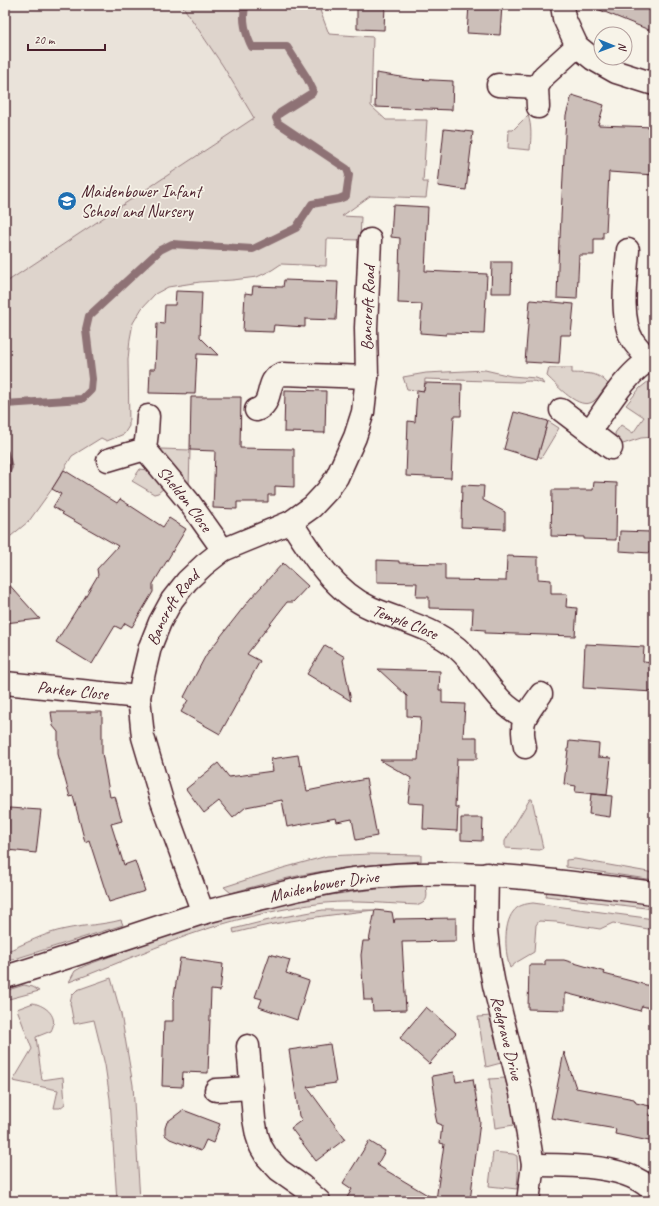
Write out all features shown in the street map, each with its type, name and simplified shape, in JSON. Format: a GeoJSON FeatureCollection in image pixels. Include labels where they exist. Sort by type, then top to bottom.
{"type":"FeatureCollection","features":[{"type":"Feature","properties":{"kind":"street"},"geometry":{"type":"LineString","coordinates":[[562,5],[564,18],[577,46],[593,59],[616,72],[654,84]]}},
{"type":"Feature","properties":{"kind":"street"},"geometry":{"type":"LineString","coordinates":[[498,85],[537,97],[544,76],[577,46]]}},
{"type":"Feature","properties":{"kind":"street","name":"Bancroft Road"},"geometry":{"type":"LineString","coordinates":[[204,913],[160,794],[143,737],[139,697],[150,647],[160,622],[169,606],[188,581],[204,565],[223,550],[291,522],[312,507],[327,491],[337,477],[355,437],[361,418],[367,376],[366,328],[370,240]]}},
{"type":"Feature","properties":{"kind":"street"},"geometry":{"type":"LineString","coordinates":[[590,432],[622,385],[635,371],[651,359],[633,340],[628,327],[625,311],[625,297],[628,250]]}},
{"type":"Feature","properties":{"kind":"street"},"geometry":{"type":"LineString","coordinates":[[256,410],[262,408],[266,403],[273,380],[276,376],[282,374],[367,376]]}},
{"type":"Feature","properties":{"kind":"street"},"geometry":{"type":"LineString","coordinates":[[561,410],[611,448]]}},
{"type":"Feature","properties":{"kind":"street","name":"Sheldon Close"},"geometry":{"type":"LineString","coordinates":[[148,416],[145,449],[189,502],[223,550]]}},
{"type":"Feature","properties":{"kind":"street","name":"Sheldon Close"},"geometry":{"type":"LineString","coordinates":[[108,460],[145,449]]}},
{"type":"Feature","properties":{"kind":"street","name":"Temple Close"},"geometry":{"type":"LineString","coordinates":[[291,522],[324,570],[353,598],[371,608],[417,625],[438,635],[457,649],[505,706],[524,717]]}},
{"type":"Feature","properties":{"kind":"street","name":"Parker Close"},"geometry":{"type":"LineString","coordinates":[[5,683],[139,697]]}},
{"type":"Feature","properties":{"kind":"street"},"geometry":{"type":"LineString","coordinates":[[525,747],[522,732],[524,717],[541,694]]}},
{"type":"Feature","properties":{"kind":"street","name":"Maidenbower Drive"},"geometry":{"type":"LineString","coordinates":[[5,977],[204,913],[294,890],[360,878],[409,874],[487,874],[542,879],[654,893]]}},
{"type":"Feature","properties":{"kind":"street","name":"Redgrave Drive"},"geometry":{"type":"LineString","coordinates":[[487,874],[486,930],[489,958],[521,1093],[533,1165],[528,1201]]}},
{"type":"Feature","properties":{"kind":"street"},"geometry":{"type":"LineString","coordinates":[[248,1046],[254,1119],[261,1146],[267,1157],[279,1170],[302,1186],[319,1201]]}},
{"type":"Feature","properties":{"kind":"street"},"geometry":{"type":"LineString","coordinates":[[216,1090],[252,1088]]}},
{"type":"Feature","properties":{"kind":"street"},"geometry":{"type":"LineString","coordinates":[[533,1165],[592,1167],[612,1171],[635,1178],[653,1189]]}},
{"type":"Feature","properties":{"kind":"shaded area","name":"Maidenbower Infant School and Nursery"},"geometry":{"type":"Polygon","coordinates":[[[5,5],[182,5],[223,66],[254,118],[5,283],[5,5]]]}},
{"type":"Feature","properties":{"kind":"shaded area"},"geometry":{"type":"Polygon","coordinates":[[[182,5],[318,5],[329,34],[373,37],[371,106],[386,120],[427,120],[423,182],[428,182],[426,198],[370,196],[342,216],[361,217],[360,240],[327,239],[326,266],[281,264],[257,277],[200,282],[168,287],[155,294],[142,308],[133,323],[128,360],[129,426],[124,434],[107,441],[101,438],[72,456],[52,489],[29,521],[5,541],[5,283],[254,118],[223,66],[182,5]]]}},
{"type":"Feature","properties":{"kind":"shaded area"},"geometry":{"type":"Polygon","coordinates":[[[528,115],[531,128],[530,150],[508,148],[509,130],[513,130],[528,115]]]}},
{"type":"Feature","properties":{"kind":"shaded area"},"geometry":{"type":"Polygon","coordinates":[[[549,368],[572,368],[572,373],[587,373],[596,375],[608,384],[594,401],[582,403],[562,391],[547,376],[549,368]]]}},
{"type":"Feature","properties":{"kind":"shaded area"},"geometry":{"type":"Polygon","coordinates":[[[485,370],[511,376],[536,378],[541,380],[544,384],[532,381],[519,382],[425,379],[424,391],[407,389],[403,377],[426,373],[485,370]]]}},
{"type":"Feature","properties":{"kind":"shaded area"},"geometry":{"type":"Polygon","coordinates":[[[654,377],[654,437],[641,438],[620,445],[616,442],[615,433],[621,425],[633,433],[644,417],[626,405],[640,388],[654,377]]]}},
{"type":"Feature","properties":{"kind":"shaded area"},"geometry":{"type":"Polygon","coordinates":[[[548,421],[559,428],[541,458],[538,456],[548,421]]]}},
{"type":"Feature","properties":{"kind":"shaded area"},"geometry":{"type":"Polygon","coordinates":[[[161,449],[190,450],[189,488],[162,456],[161,449]]]}},
{"type":"Feature","properties":{"kind":"shaded area"},"geometry":{"type":"Polygon","coordinates":[[[140,469],[148,470],[164,488],[158,493],[154,494],[132,481],[140,469]]]}},
{"type":"Feature","properties":{"kind":"shaded area"},"geometry":{"type":"Polygon","coordinates":[[[530,799],[532,799],[543,848],[540,850],[505,848],[505,841],[530,799]]]}},
{"type":"Feature","properties":{"kind":"shaded area"},"geometry":{"type":"Polygon","coordinates":[[[369,854],[421,855],[421,861],[335,869],[301,875],[231,893],[224,887],[327,856],[369,854]]]}},
{"type":"Feature","properties":{"kind":"shaded area"},"geometry":{"type":"Polygon","coordinates":[[[575,859],[654,873],[654,880],[566,867],[566,860],[575,859]]]}},
{"type":"Feature","properties":{"kind":"shaded area"},"geometry":{"type":"Polygon","coordinates":[[[426,886],[426,900],[419,905],[337,902],[296,907],[235,920],[189,935],[69,982],[75,971],[84,966],[155,940],[208,923],[300,900],[375,889],[426,886]]]}},
{"type":"Feature","properties":{"kind":"shaded area"},"geometry":{"type":"Polygon","coordinates":[[[547,890],[654,904],[654,909],[546,896],[547,890]]]}},
{"type":"Feature","properties":{"kind":"shaded area"},"geometry":{"type":"Polygon","coordinates":[[[533,903],[654,919],[654,930],[613,923],[600,929],[556,922],[539,921],[536,925],[534,952],[510,968],[506,948],[506,932],[510,918],[519,906],[533,903]]]}},
{"type":"Feature","properties":{"kind":"shaded area"},"geometry":{"type":"Polygon","coordinates":[[[323,910],[375,910],[304,919],[234,933],[233,929],[277,918],[323,910]]]}},
{"type":"Feature","properties":{"kind":"shaded area"},"geometry":{"type":"Polygon","coordinates":[[[121,920],[123,925],[5,962],[5,952],[42,936],[66,929],[121,920]]]}},
{"type":"Feature","properties":{"kind":"shaded area"},"geometry":{"type":"Polygon","coordinates":[[[111,978],[121,1014],[133,1085],[140,1201],[117,1201],[110,1099],[105,1065],[94,1020],[74,1024],[70,1003],[72,995],[77,990],[111,978]]]}},
{"type":"Feature","properties":{"kind":"shaded area"},"geometry":{"type":"Polygon","coordinates":[[[24,985],[33,987],[39,991],[5,1000],[5,991],[24,985]]]}},
{"type":"Feature","properties":{"kind":"shaded area"},"geometry":{"type":"Polygon","coordinates":[[[33,1003],[47,1009],[53,1017],[54,1021],[51,1031],[36,1037],[42,1080],[63,1077],[65,1104],[60,1108],[54,1108],[58,1090],[13,1081],[32,1049],[17,1009],[33,1003]]]}},
{"type":"Feature","properties":{"kind":"shaded area"},"geometry":{"type":"Polygon","coordinates":[[[491,1016],[501,1063],[486,1067],[478,1017],[491,1016]]]}},
{"type":"Feature","properties":{"kind":"shaded area"},"geometry":{"type":"Polygon","coordinates":[[[505,1078],[513,1109],[514,1125],[495,1128],[489,1079],[505,1078]]]}},
{"type":"Feature","properties":{"kind":"shaded area"},"geometry":{"type":"Polygon","coordinates":[[[493,1152],[513,1154],[517,1156],[517,1189],[489,1186],[493,1152]]]}},
{"type":"Feature","properties":{"kind":"building"},"geometry":{"type":"Polygon","coordinates":[[[357,5],[385,5],[384,30],[357,29],[357,5]]]}},
{"type":"Feature","properties":{"kind":"building"},"geometry":{"type":"Polygon","coordinates":[[[469,5],[502,5],[500,35],[467,33],[469,5]]]}},
{"type":"Feature","properties":{"kind":"building"},"geometry":{"type":"Polygon","coordinates":[[[654,5],[654,32],[590,6],[654,5]]]}},
{"type":"Feature","properties":{"kind":"building"},"geometry":{"type":"Polygon","coordinates":[[[376,73],[414,79],[453,81],[452,110],[375,107],[376,73]]]}},
{"type":"Feature","properties":{"kind":"building"},"geometry":{"type":"Polygon","coordinates":[[[572,95],[604,105],[598,125],[654,127],[654,175],[609,172],[606,232],[603,232],[603,239],[594,239],[594,255],[579,255],[577,299],[557,298],[566,115],[572,95]]]}},
{"type":"Feature","properties":{"kind":"building"},"geometry":{"type":"Polygon","coordinates":[[[444,129],[473,132],[466,190],[438,186],[444,129]]]}},
{"type":"Feature","properties":{"kind":"building"},"geometry":{"type":"Polygon","coordinates":[[[393,205],[428,207],[425,271],[487,274],[484,334],[446,333],[446,335],[420,333],[422,304],[398,303],[400,238],[391,237],[393,205]]]}},
{"type":"Feature","properties":{"kind":"building"},"geometry":{"type":"Polygon","coordinates":[[[492,262],[512,262],[511,293],[491,293],[492,262]]]}},
{"type":"Feature","properties":{"kind":"building"},"geometry":{"type":"Polygon","coordinates":[[[284,280],[338,282],[336,320],[305,319],[305,327],[274,325],[273,332],[243,331],[245,293],[252,294],[253,286],[283,287],[284,280]]]}},
{"type":"Feature","properties":{"kind":"building"},"geometry":{"type":"Polygon","coordinates":[[[176,291],[202,292],[200,337],[218,355],[197,354],[195,394],[149,393],[150,369],[155,369],[157,323],[164,324],[165,305],[175,305],[176,291]]]}},
{"type":"Feature","properties":{"kind":"building"},"geometry":{"type":"Polygon","coordinates":[[[530,300],[574,304],[571,335],[561,335],[559,364],[525,362],[530,300]]]}},
{"type":"Feature","properties":{"kind":"building"},"geometry":{"type":"Polygon","coordinates":[[[425,383],[462,384],[461,416],[454,416],[451,478],[406,476],[408,421],[415,422],[417,390],[424,391],[425,383]]]}},
{"type":"Feature","properties":{"kind":"building"},"geometry":{"type":"Polygon","coordinates":[[[285,390],[326,391],[325,433],[284,432],[285,390]]]}},
{"type":"Feature","properties":{"kind":"building"},"geometry":{"type":"Polygon","coordinates":[[[191,397],[241,397],[240,448],[294,449],[294,487],[275,486],[275,495],[268,495],[268,502],[237,502],[237,509],[213,508],[215,451],[190,450],[191,397]]]}},
{"type":"Feature","properties":{"kind":"building"},"geometry":{"type":"Polygon","coordinates":[[[514,412],[548,421],[537,459],[504,449],[514,412]]]}},
{"type":"Feature","properties":{"kind":"building"},"geometry":{"type":"Polygon","coordinates":[[[64,470],[117,503],[120,499],[163,527],[169,518],[186,529],[153,584],[153,592],[132,627],[125,623],[121,629],[115,626],[92,664],[56,642],[98,575],[97,569],[118,546],[62,514],[63,513],[53,507],[61,494],[52,489],[64,470]]]}},
{"type":"Feature","properties":{"kind":"building"},"geometry":{"type":"Polygon","coordinates":[[[594,482],[617,483],[616,540],[551,536],[552,490],[593,490],[594,482]]]}},
{"type":"Feature","properties":{"kind":"building"},"geometry":{"type":"Polygon","coordinates":[[[462,485],[484,486],[483,500],[505,512],[505,529],[461,527],[462,485]]]}},
{"type":"Feature","properties":{"kind":"building"},"geometry":{"type":"Polygon","coordinates":[[[620,531],[651,532],[650,553],[619,551],[620,531]]]}},
{"type":"Feature","properties":{"kind":"building"},"geometry":{"type":"Polygon","coordinates":[[[507,556],[538,557],[538,579],[551,580],[551,594],[567,594],[566,607],[577,608],[575,636],[485,633],[485,630],[472,629],[473,609],[429,608],[429,597],[416,597],[417,583],[377,582],[377,560],[399,561],[399,563],[445,564],[445,580],[506,581],[507,556]]]}},
{"type":"Feature","properties":{"kind":"building"},"geometry":{"type":"Polygon","coordinates":[[[283,563],[308,586],[293,602],[287,602],[247,654],[260,661],[220,734],[181,712],[188,700],[184,697],[206,655],[250,599],[283,563]]]}},
{"type":"Feature","properties":{"kind":"building"},"geometry":{"type":"Polygon","coordinates":[[[5,580],[40,619],[5,623],[5,580]]]}},
{"type":"Feature","properties":{"kind":"building"},"geometry":{"type":"Polygon","coordinates":[[[585,644],[644,647],[643,662],[654,663],[654,692],[583,688],[585,644]]]}},
{"type":"Feature","properties":{"kind":"building"},"geometry":{"type":"Polygon","coordinates":[[[325,645],[345,657],[343,660],[351,701],[307,674],[325,645]]]}},
{"type":"Feature","properties":{"kind":"building"},"geometry":{"type":"Polygon","coordinates":[[[378,669],[440,671],[439,690],[442,690],[442,703],[465,704],[463,737],[477,737],[477,759],[457,759],[455,807],[458,807],[457,831],[423,829],[424,804],[408,803],[411,778],[380,760],[418,760],[421,717],[407,716],[407,696],[378,669]]]}},
{"type":"Feature","properties":{"kind":"building"},"geometry":{"type":"Polygon","coordinates":[[[51,712],[102,712],[102,753],[110,797],[115,796],[122,821],[111,824],[124,865],[135,861],[145,891],[109,902],[89,840],[85,842],[73,796],[70,797],[58,754],[58,732],[53,726],[51,712]]]}},
{"type":"Feature","properties":{"kind":"building"},"geometry":{"type":"Polygon","coordinates":[[[569,741],[599,744],[598,757],[611,758],[607,795],[575,792],[576,786],[564,784],[569,741]]]}},
{"type":"Feature","properties":{"kind":"building"},"geometry":{"type":"Polygon","coordinates":[[[298,755],[300,766],[302,765],[307,791],[366,779],[377,836],[356,840],[352,819],[337,822],[336,818],[287,827],[282,800],[246,807],[233,818],[219,801],[204,813],[186,789],[218,763],[229,777],[273,771],[271,759],[298,755]]]}},
{"type":"Feature","properties":{"kind":"building"},"geometry":{"type":"Polygon","coordinates":[[[591,794],[612,796],[610,817],[589,814],[591,794]]]}},
{"type":"Feature","properties":{"kind":"building"},"geometry":{"type":"Polygon","coordinates":[[[9,808],[41,810],[36,853],[7,850],[9,808]]]}},
{"type":"Feature","properties":{"kind":"building"},"geometry":{"type":"Polygon","coordinates":[[[461,818],[483,818],[482,841],[461,840],[461,818]]]}},
{"type":"Feature","properties":{"kind":"building"},"geometry":{"type":"Polygon","coordinates":[[[375,910],[392,912],[394,923],[395,919],[456,918],[456,941],[402,942],[406,1010],[373,1011],[372,1000],[364,1000],[361,955],[363,941],[369,941],[375,910]]]}},
{"type":"Feature","properties":{"kind":"building"},"geometry":{"type":"Polygon","coordinates":[[[270,954],[290,960],[286,973],[309,981],[297,1020],[259,1007],[262,999],[255,997],[270,954]]]}},
{"type":"Feature","properties":{"kind":"building"},"geometry":{"type":"Polygon","coordinates":[[[180,958],[223,964],[220,991],[211,990],[208,1073],[183,1072],[182,1087],[162,1086],[164,1021],[173,1021],[173,1002],[180,958]]]}},
{"type":"Feature","properties":{"kind":"building"},"geometry":{"type":"Polygon","coordinates":[[[545,960],[564,960],[605,972],[604,974],[654,987],[654,1009],[642,1006],[640,1011],[604,1001],[604,1003],[565,993],[565,1010],[528,1009],[529,965],[545,965],[545,960]]]}},
{"type":"Feature","properties":{"kind":"building"},"geometry":{"type":"Polygon","coordinates":[[[426,1007],[456,1033],[429,1064],[400,1038],[426,1007]]]}},
{"type":"Feature","properties":{"kind":"building"},"geometry":{"type":"Polygon","coordinates":[[[330,1044],[336,1083],[307,1087],[345,1139],[316,1161],[291,1128],[302,1120],[299,1116],[289,1050],[330,1044]]]}},
{"type":"Feature","properties":{"kind":"building"},"geometry":{"type":"Polygon","coordinates":[[[564,1052],[576,1088],[634,1099],[636,1103],[650,1106],[649,1115],[654,1116],[654,1142],[615,1134],[616,1129],[551,1118],[564,1052]]]}},
{"type":"Feature","properties":{"kind":"building"},"geometry":{"type":"Polygon","coordinates":[[[454,1072],[456,1082],[473,1079],[480,1122],[470,1201],[345,1201],[352,1189],[343,1183],[369,1141],[385,1151],[377,1165],[436,1200],[444,1144],[440,1143],[442,1125],[437,1123],[435,1114],[437,1110],[432,1076],[454,1072]]]}},
{"type":"Feature","properties":{"kind":"building"},"geometry":{"type":"Polygon","coordinates":[[[183,1110],[220,1124],[213,1143],[206,1140],[201,1151],[170,1139],[165,1135],[167,1122],[183,1110]]]}},
{"type":"Feature","properties":{"kind":"waterway"},"geometry":{"type":"LineString","coordinates":[[5,404],[82,399],[91,390],[92,379],[86,329],[89,316],[160,250],[172,244],[253,249],[296,228],[312,204],[339,199],[346,196],[349,175],[347,169],[278,123],[276,118],[280,113],[312,93],[313,90],[287,47],[252,47],[244,21],[246,5]]}},
{"type":"Feature","properties":{"kind":"waterway"},"geometry":{"type":"LineString","coordinates":[[5,453],[9,467],[5,475]]}},
{"type":"Feature","properties":{"kind":"place","name":"Maidenbower Infant School and Nursery"},"geometry":{"type":"Point","coordinates":[67,201]}}]}
